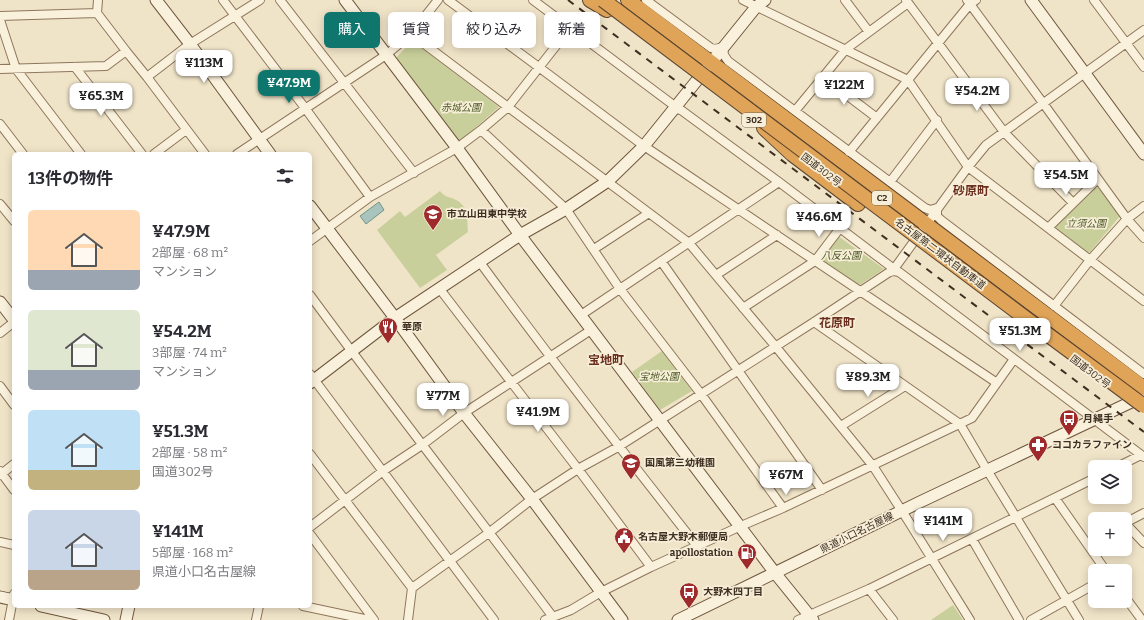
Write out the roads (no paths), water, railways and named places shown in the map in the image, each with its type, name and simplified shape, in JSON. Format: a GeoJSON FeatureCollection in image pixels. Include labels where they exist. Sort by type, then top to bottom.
{"type":"FeatureCollection","features":[{"type":"Feature","properties":{"kind":"highway"},"geometry":{"type":"LineString","coordinates":[[590,0],[605,5]]}},
{"type":"Feature","properties":{"kind":"highway","name":"国道302号"},"geometry":{"type":"LineString","coordinates":[[594,0],[605,5],[699,79],[1144,413]]}},
{"type":"Feature","properties":{"kind":"highway","name":"名古屋第二環状自動車道"},"geometry":{"type":"LineString","coordinates":[[619,0],[1144,396]]}},
{"type":"Feature","properties":{"kind":"highway","name":"国道302号"},"geometry":{"type":"LineString","coordinates":[[628,0],[1144,388]]}},
{"type":"Feature","properties":{"kind":"highway","name":"名古屋第二環状自動車道"},"geometry":{"type":"LineString","coordinates":[[605,5],[1144,406]]}},
{"type":"Feature","properties":{"kind":"highway"},"geometry":{"type":"LineString","coordinates":[[764,128],[792,154],[1019,324],[1071,359],[1112,381]]}},
{"type":"Feature","properties":{"kind":"street"},"geometry":{"type":"LineString","coordinates":[[98,0],[97,13],[202,152]]}},
{"type":"Feature","properties":{"kind":"street"},"geometry":{"type":"LineString","coordinates":[[156,0],[268,152]]}},
{"type":"Feature","properties":{"kind":"street"},"geometry":{"type":"LineString","coordinates":[[223,0],[370,197]]}},
{"type":"Feature","properties":{"kind":"street"},"geometry":{"type":"LineString","coordinates":[[147,77],[190,44],[260,0]]}},
{"type":"Feature","properties":{"kind":"street"},"geometry":{"type":"LineString","coordinates":[[280,0],[414,173]]}},
{"type":"Feature","properties":{"kind":"street"},"geometry":{"type":"LineString","coordinates":[[345,0],[457,148],[591,330],[775,573],[811,617]]}},
{"type":"Feature","properties":{"kind":"street"},"geometry":{"type":"LineString","coordinates":[[428,12],[438,0]]}},
{"type":"Feature","properties":{"kind":"street"},"geometry":{"type":"LineString","coordinates":[[448,0],[644,146],[997,383]]}},
{"type":"Feature","properties":{"kind":"street"},"geometry":{"type":"LineString","coordinates":[[533,0],[549,12]]}},
{"type":"Feature","properties":{"kind":"street"},"geometry":{"type":"LineString","coordinates":[[646,0],[711,48],[719,49],[724,47]]}},
{"type":"Feature","properties":{"kind":"street"},"geometry":{"type":"LineString","coordinates":[[743,0],[761,3],[846,50],[908,80],[968,167],[1144,300]]}},
{"type":"Feature","properties":{"kind":"street"},"geometry":{"type":"LineString","coordinates":[[845,0],[869,32]]}},
{"type":"Feature","properties":{"kind":"street"},"geometry":{"type":"LineString","coordinates":[[1031,0],[1144,154]]}},
{"type":"Feature","properties":{"kind":"street"},"geometry":{"type":"LineString","coordinates":[[1094,0],[1144,67]]}},
{"type":"Feature","properties":{"kind":"street"},"geometry":{"type":"LineString","coordinates":[[795,111],[846,50],[907,1],[1004,132],[1073,203]]}},
{"type":"Feature","properties":{"kind":"street"},"geometry":{"type":"LineString","coordinates":[[849,152],[971,1],[1127,219],[1144,238]]}},
{"type":"Feature","properties":{"kind":"street"},"geometry":{"type":"LineString","coordinates":[[494,620],[383,471],[312,379],[351,352],[395,318],[479,261],[520,235],[566,209],[608,181],[644,146],[761,3]]}},
{"type":"Feature","properties":{"kind":"street"},"geometry":{"type":"LineString","coordinates":[[0,16],[97,13]]}},
{"type":"Feature","properties":{"kind":"street"},"geometry":{"type":"LineString","coordinates":[[664,13],[669,30]]}},
{"type":"Feature","properties":{"kind":"street"},"geometry":{"type":"LineString","coordinates":[[0,20],[16,69],[80,152]]}},
{"type":"Feature","properties":{"kind":"street"},"geometry":{"type":"LineString","coordinates":[[412,588],[490,532],[532,499],[578,469],[618,447],[776,347],[892,271],[937,208],[986,145],[1144,30]]}},
{"type":"Feature","properties":{"kind":"street"},"geometry":{"type":"LineString","coordinates":[[724,47],[724,55],[728,61],[757,83],[928,210],[934,210],[937,208]]}},
{"type":"Feature","properties":{"kind":"street"},"geometry":{"type":"LineString","coordinates":[[240,152],[386,56],[395,48]]}},
{"type":"Feature","properties":{"kind":"street"},"geometry":{"type":"LineString","coordinates":[[430,48],[689,243],[873,466],[970,620]]}},
{"type":"Feature","properties":{"kind":"street"},"geometry":{"type":"LineString","coordinates":[[312,240],[370,197],[457,148],[481,130],[508,107],[555,48]]}},
{"type":"Feature","properties":{"kind":"street"},"geometry":{"type":"LineString","coordinates":[[596,48],[674,109],[681,110],[779,182],[840,228],[892,271],[899,272],[1143,456]]}},
{"type":"Feature","properties":{"kind":"street"},"geometry":{"type":"LineString","coordinates":[[0,69],[106,66],[126,51]]}},
{"type":"Feature","properties":{"kind":"street"},"geometry":{"type":"LineString","coordinates":[[75,67],[140,152]]}},
{"type":"Feature","properties":{"kind":"street"},"geometry":{"type":"LineString","coordinates":[[823,77],[877,118]]}},
{"type":"Feature","properties":{"kind":"street"},"geometry":{"type":"LineString","coordinates":[[741,84],[757,83]]}},
{"type":"Feature","properties":{"kind":"street"},"geometry":{"type":"LineString","coordinates":[[890,182],[936,120]]}},
{"type":"Feature","properties":{"kind":"street"},"geometry":{"type":"LineString","coordinates":[[0,124],[21,152]]}},
{"type":"Feature","properties":{"kind":"street"},"geometry":{"type":"LineString","coordinates":[[157,152],[186,130]]}},
{"type":"Feature","properties":{"kind":"street"},"geometry":{"type":"LineString","coordinates":[[481,130],[566,209],[620,289],[701,394],[783,508]]}},
{"type":"Feature","properties":{"kind":"street"},"geometry":{"type":"LineString","coordinates":[[860,160],[864,166],[867,180]]}},
{"type":"Feature","properties":{"kind":"street"},"geometry":{"type":"LineString","coordinates":[[1048,228],[1098,179]]}},
{"type":"Feature","properties":{"kind":"street"},"geometry":{"type":"LineString","coordinates":[[581,315],[779,182]]}},
{"type":"Feature","properties":{"kind":"street"},"geometry":{"type":"LineString","coordinates":[[1054,306],[1090,260],[1127,219],[1144,206]]}},
{"type":"Feature","properties":{"kind":"street"},"geometry":{"type":"LineString","coordinates":[[1,208],[12,219]]}},
{"type":"Feature","properties":{"kind":"street"},"geometry":{"type":"LineString","coordinates":[[312,208],[395,318],[464,413],[532,499],[622,620]]}},
{"type":"Feature","properties":{"kind":"street"},"geometry":{"type":"LineString","coordinates":[[937,208],[938,218],[1144,374]]}},
{"type":"Feature","properties":{"kind":"street"},"geometry":{"type":"LineString","coordinates":[[594,249],[649,213]]}},
{"type":"Feature","properties":{"kind":"street"},"geometry":{"type":"LineString","coordinates":[[743,308],[815,261],[840,228]]}},
{"type":"Feature","properties":{"kind":"street"},"geometry":{"type":"LineString","coordinates":[[716,275],[777,235]]}},
{"type":"Feature","properties":{"kind":"street"},"geometry":{"type":"LineString","coordinates":[[954,245],[974,245]]}},
{"type":"Feature","properties":{"kind":"street"},"geometry":{"type":"LineString","coordinates":[[479,261],[618,447],[697,546]]}},
{"type":"Feature","properties":{"kind":"street"},"geometry":{"type":"LineString","coordinates":[[661,261],[822,490]]}},
{"type":"Feature","properties":{"kind":"street"},"geometry":{"type":"LineString","coordinates":[[439,288],[578,469],[651,568]]}},
{"type":"Feature","properties":{"kind":"street"},"geometry":{"type":"LineString","coordinates":[[312,299],[351,352],[490,532],[549,619],[571,610],[601,592],[697,546],[822,490],[972,418],[1014,359]]}},
{"type":"Feature","properties":{"kind":"street"},"geometry":{"type":"LineString","coordinates":[[0,302],[12,318]]}},
{"type":"Feature","properties":{"kind":"street"},"geometry":{"type":"LineString","coordinates":[[814,322],[960,424],[1079,620]]}},
{"type":"Feature","properties":{"kind":"street"},"geometry":{"type":"LineString","coordinates":[[0,333],[12,323]]}},
{"type":"Feature","properties":{"kind":"street"},"geometry":{"type":"LineString","coordinates":[[312,525],[383,471],[422,445],[464,413],[591,330]]}},
{"type":"Feature","properties":{"kind":"street"},"geometry":{"type":"LineString","coordinates":[[0,386],[12,402]]}},
{"type":"Feature","properties":{"kind":"street"},"geometry":{"type":"LineString","coordinates":[[841,426],[905,386]]}},
{"type":"Feature","properties":{"kind":"street","name":"県道小口名古屋線"},"geometry":{"type":"LineString","coordinates":[[678,620],[987,470],[1144,396]]}},
{"type":"Feature","properties":{"kind":"street"},"geometry":{"type":"LineString","coordinates":[[312,456],[346,499],[412,588],[408,620]]}},
{"type":"Feature","properties":{"kind":"street"},"geometry":{"type":"LineString","coordinates":[[1132,461],[1143,456]]}},
{"type":"Feature","properties":{"kind":"street"},"geometry":{"type":"LineString","coordinates":[[12,465],[0,473],[12,488]]}},
{"type":"Feature","properties":{"kind":"street"},"geometry":{"type":"LineString","coordinates":[[798,620],[811,617],[1088,482]]}},
{"type":"Feature","properties":{"kind":"street"},"geometry":{"type":"LineString","coordinates":[[1055,498],[1101,564]]}},
{"type":"Feature","properties":{"kind":"street"},"geometry":{"type":"LineString","coordinates":[[1132,519],[1144,513]]}},
{"type":"Feature","properties":{"kind":"street"},"geometry":{"type":"LineString","coordinates":[[1132,530],[1144,543]]}},
{"type":"Feature","properties":{"kind":"street"},"geometry":{"type":"LineString","coordinates":[[312,537],[374,620]]}},
{"type":"Feature","properties":{"kind":"street"},"geometry":{"type":"LineString","coordinates":[[972,539],[1019,620]]}},
{"type":"Feature","properties":{"kind":"street"},"geometry":{"type":"LineString","coordinates":[[0,542],[12,545]]}},
{"type":"Feature","properties":{"kind":"street"},"geometry":{"type":"LineString","coordinates":[[1031,620],[1088,588]]}},
{"type":"Feature","properties":{"kind":"street"},"geometry":{"type":"LineString","coordinates":[[869,589],[893,620]]}},
{"type":"Feature","properties":{"kind":"street"},"geometry":{"type":"LineString","coordinates":[[0,597],[12,598]]}},
{"type":"Feature","properties":{"kind":"street"},"geometry":{"type":"LineString","coordinates":[[9,620],[12,607]]}},
{"type":"Feature","properties":{"kind":"street"},"geometry":{"type":"LineString","coordinates":[[1132,607],[1142,620]]}},
{"type":"Feature","properties":{"kind":"street"},"geometry":{"type":"LineString","coordinates":[[49,608],[104,620]]}},
{"type":"Feature","properties":{"kind":"street"},"geometry":{"type":"LineString","coordinates":[[126,620],[129,608]]}},
{"type":"Feature","properties":{"kind":"street"},"geometry":{"type":"LineString","coordinates":[[256,620],[259,608]]}},
{"type":"Feature","properties":{"kind":"street"},"geometry":{"type":"LineString","coordinates":[[312,608],[369,620]]}},
{"type":"Feature","properties":{"kind":"water"},"geometry":{"type":"Polygon","coordinates":[[[379,202],[384,210],[366,224],[360,216],[379,202]]]}},
{"type":"Feature","properties":{"kind":"railway"},"geometry":{"type":"LineString","coordinates":[[568,0],[1144,432]]}},
{"type":"Feature","properties":{"kind":"place","name":"市立山田東中学校"},"geometry":{"type":"Point","coordinates":[433,231]}},
{"type":"Feature","properties":{"kind":"place","name":"華原"},"geometry":{"type":"Point","coordinates":[388,344]}},
{"type":"Feature","properties":{"kind":"place","name":"月縄手"},"geometry":{"type":"Point","coordinates":[1069,436]}},
{"type":"Feature","properties":{"kind":"place","name":"ココカラファイン"},"geometry":{"type":"Point","coordinates":[1038,462]}},
{"type":"Feature","properties":{"kind":"place","name":"国風第三幼稚園"},"geometry":{"type":"Point","coordinates":[631,480]}},
{"type":"Feature","properties":{"kind":"place","name":"名古屋大野木郵便局"},"geometry":{"type":"Point","coordinates":[624,554]}},
{"type":"Feature","properties":{"kind":"place","name":"apollostation"},"geometry":{"type":"Point","coordinates":[747,570]}},
{"type":"Feature","properties":{"kind":"place","name":"大野木四丁目"},"geometry":{"type":"Point","coordinates":[689,609]}},
{"type":"Feature","properties":{"kind":"district","name":"砂原町"},"geometry":{"type":"Point","coordinates":[971,191]}},
{"type":"Feature","properties":{"kind":"district","name":"花原町"},"geometry":{"type":"Point","coordinates":[837,323]}},
{"type":"Feature","properties":{"kind":"district","name":"宝地町"},"geometry":{"type":"Point","coordinates":[606,360]}},
{"type":"Feature","properties":{"kind":"park label","name":"赤城公園"},"geometry":{"type":"Point","coordinates":[461,108]}},
{"type":"Feature","properties":{"kind":"park label","name":"立須公園"},"geometry":{"type":"Point","coordinates":[1086,224]}},
{"type":"Feature","properties":{"kind":"park label","name":"八反公園"},"geometry":{"type":"Point","coordinates":[841,256]}},
{"type":"Feature","properties":{"kind":"park label","name":"宝地公園"},"geometry":{"type":"Point","coordinates":[659,377]}}]}
